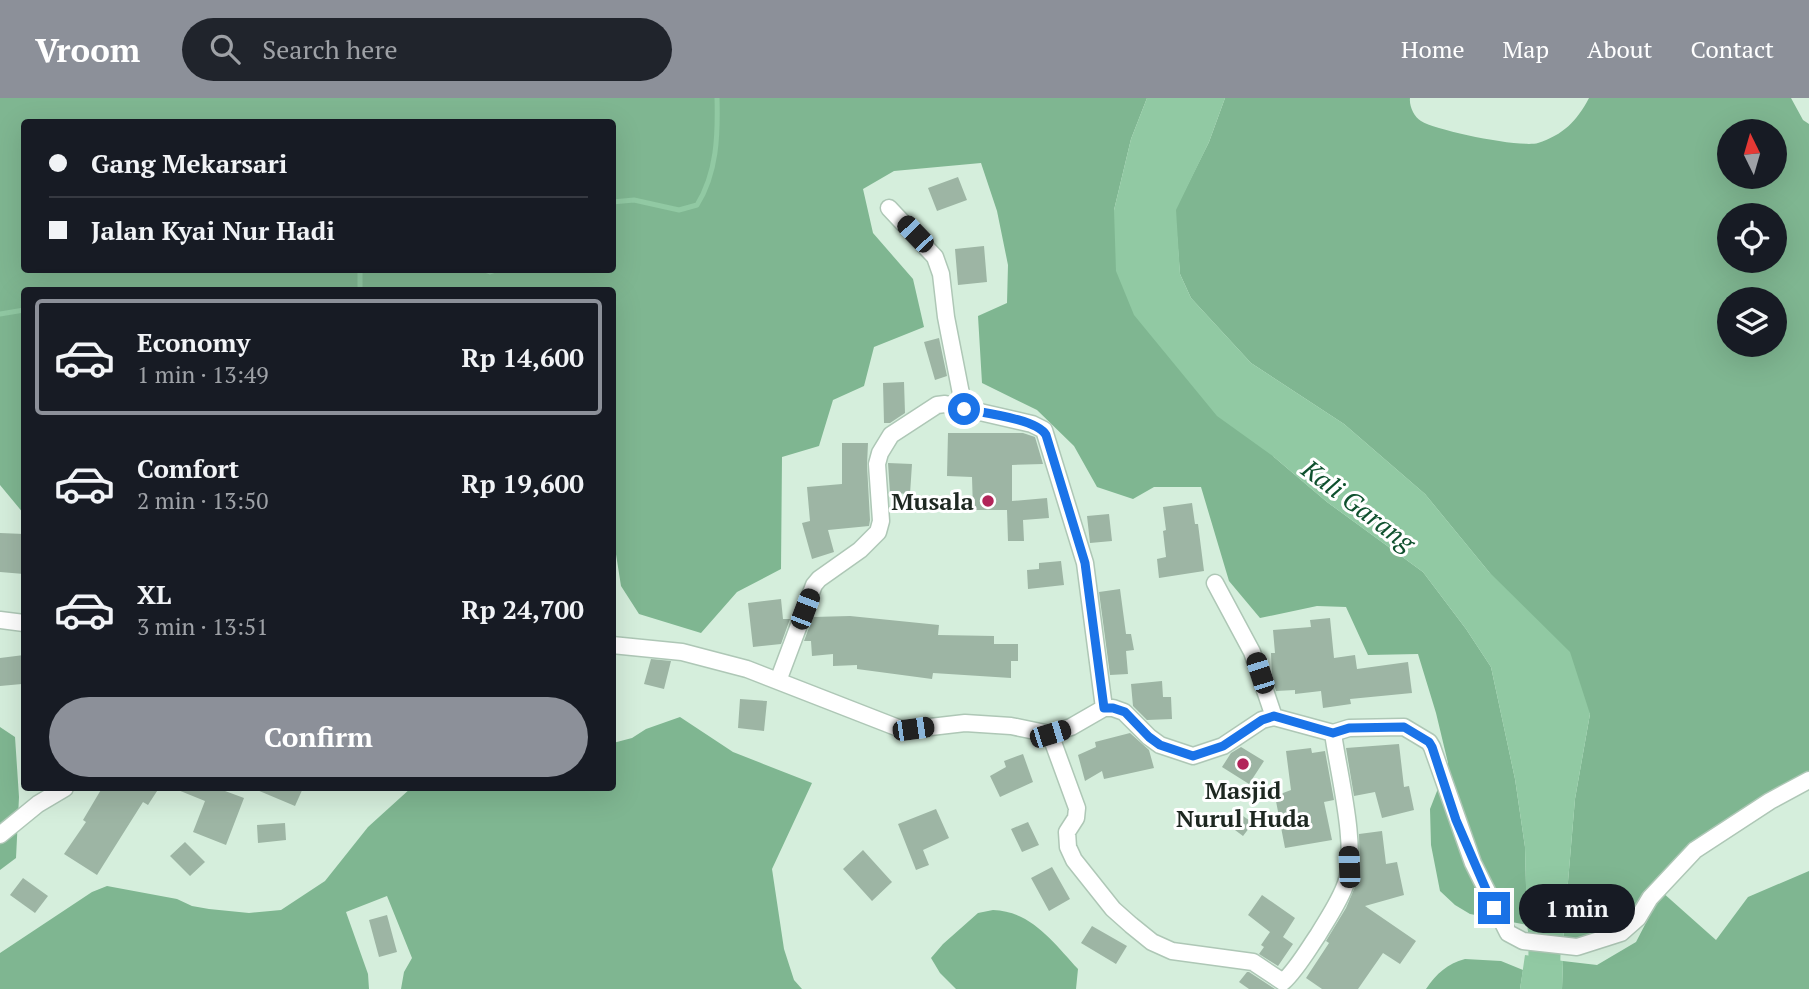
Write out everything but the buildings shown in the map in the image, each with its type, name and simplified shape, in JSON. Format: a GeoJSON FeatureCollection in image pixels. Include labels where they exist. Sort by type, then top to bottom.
{"type":"FeatureCollection","features":[{"type":"Feature","properties":{"kind":"street"},"geometry":{"type":"LineString","coordinates":[[889,208],[935,257],[941,274],[946,317],[964,409]]}},
{"type":"Feature","properties":{"kind":"street"},"geometry":{"type":"LineString","coordinates":[[778,681],[814,585],[860,550],[878,532],[881,521],[877,464],[891,435],[937,405],[945,404],[1032,424],[1044,430],[1085,563],[1104,708]]}},
{"type":"Feature","properties":{"kind":"street"},"geometry":{"type":"LineString","coordinates":[[1216,583],[1252,652],[1274,716]]}},
{"type":"Feature","properties":{"kind":"street"},"geometry":{"type":"LineString","coordinates":[[0,620],[21,623]]}},
{"type":"Feature","properties":{"kind":"street"},"geometry":{"type":"LineString","coordinates":[[616,645],[682,652],[747,669],[901,729],[965,723],[1011,726],[1050,734],[1071,727],[1104,708],[1113,708],[1125,712],[1160,745],[1193,756],[1223,746],[1262,720],[1274,716],[1333,733],[1349,728],[1404,727],[1429,742],[1469,852],[1494,908],[1508,933],[1523,941],[1577,947],[1621,933],[1638,918],[1650,898],[1695,850],[1809,780]]}},
{"type":"Feature","properties":{"kind":"street"},"geometry":{"type":"LineString","coordinates":[[1050,734],[1077,808],[1076,818],[1068,832],[1068,847],[1074,860],[1113,909],[1152,942],[1172,951],[1253,962],[1287,986],[1292,973],[1331,914],[1346,882],[1349,867],[1348,827],[1333,733]]}},
{"type":"Feature","properties":{"kind":"street"},"geometry":{"type":"LineString","coordinates":[[0,835],[38,804],[60,791]]}},
{"type":"Feature","properties":{"kind":"shaded area"},"geometry":{"type":"Polygon","coordinates":[[[0,98],[1147,98],[1131,139],[1114,210],[1274,457],[1327,502],[1423,572],[1491,667],[1515,779],[1525,847],[1527,925],[1470,914],[1440,891],[1431,845],[1430,809],[1448,763],[1418,654],[1368,655],[1346,607],[1317,606],[1260,618],[1229,581],[1201,487],[1154,487],[1133,499],[1097,487],[1074,446],[1037,410],[982,383],[978,316],[1007,303],[1008,265],[997,211],[981,163],[894,171],[863,189],[873,233],[913,279],[924,327],[874,347],[864,386],[833,400],[819,446],[782,457],[781,569],[737,592],[701,633],[639,614],[621,586],[616,554],[616,287],[21,287],[21,510],[0,485],[0,98]]]}},
{"type":"Feature","properties":{"kind":"shaded area"},"geometry":{"type":"Polygon","coordinates":[[[1225,98],[1410,98],[1416,117],[1430,125],[1479,138],[1529,144],[1547,140],[1562,131],[1579,114],[1589,98],[1791,98],[1803,120],[1809,124],[1809,774],[1697,841],[1624,935],[1605,947],[1563,941],[1575,799],[1590,714],[1489,572],[1425,494],[1344,424],[1251,363],[1191,298],[1180,274],[1175,210],[1209,142],[1225,98]]]}},
{"type":"Feature","properties":{"kind":"shaded area"},"geometry":{"type":"Polygon","coordinates":[[[680,717],[733,752],[812,783],[772,869],[784,949],[794,980],[802,989],[401,989],[404,972],[412,958],[387,896],[346,912],[368,974],[369,989],[0,989],[0,953],[92,892],[107,886],[177,899],[192,906],[209,909],[249,913],[281,910],[325,881],[368,827],[408,791],[616,791],[616,742],[632,738],[646,729],[680,717]]]}},
{"type":"Feature","properties":{"kind":"shaded area"},"geometry":{"type":"Polygon","coordinates":[[[0,727],[15,737],[19,797],[16,858],[0,870],[0,727]]]}},
{"type":"Feature","properties":{"kind":"shaded area"},"geometry":{"type":"Polygon","coordinates":[[[1809,871],[1809,989],[1562,989],[1563,961],[1597,965],[1636,942],[1662,892],[1716,940],[1748,897],[1809,871]]]}},
{"type":"Feature","properties":{"kind":"shaded area"},"geometry":{"type":"Polygon","coordinates":[[[993,910],[1019,916],[1051,939],[1078,969],[1076,989],[956,989],[940,973],[931,958],[978,913],[993,910]]]}},
{"type":"Feature","properties":{"kind":"shaded area"},"geometry":{"type":"Polygon","coordinates":[[[1465,959],[1501,961],[1523,970],[1520,989],[1426,989],[1443,970],[1465,959]]]}},
{"type":"Feature","properties":{"kind":"water"},"geometry":{"type":"Polygon","coordinates":[[[1147,98],[1225,98],[1209,142],[1176,210],[1180,274],[1191,298],[1251,363],[1344,424],[1425,494],[1489,572],[1570,652],[1590,714],[1575,799],[1563,941],[1529,938],[1525,847],[1515,779],[1491,667],[1466,629],[1423,572],[1327,502],[1274,457],[1217,416],[1134,315],[1116,271],[1114,210],[1131,139],[1147,98]]]}},
{"type":"Feature","properties":{"kind":"water"},"geometry":{"type":"Polygon","coordinates":[[[1525,955],[1563,961],[1562,989],[1520,989],[1525,955]]]}},
{"type":"Feature","properties":{"kind":"waterway"},"geometry":{"type":"LineString","coordinates":[[616,202],[634,200],[679,210],[697,205],[704,193],[712,167],[717,98]]}},
{"type":"Feature","properties":{"kind":"waterway"},"geometry":{"type":"LineString","coordinates":[[360,273],[360,287]]}},
{"type":"Feature","properties":{"kind":"waterway"},"geometry":{"type":"LineString","coordinates":[[0,314],[21,310]]}},
{"type":"Feature","properties":{"kind":"waterway","name":"Kali Garang"},"geometry":{"type":"LineString","coordinates":[[1544,989],[1545,910]]}},
{"type":"Feature","properties":{"kind":"place","name":"Musala"},"geometry":{"type":"Point","coordinates":[988,501]}},
{"type":"Feature","properties":{"kind":"place","name":"Masjid Nurul Huda"},"geometry":{"type":"Point","coordinates":[1243,764]}},
{"type":"Feature","properties":{"kind":"route"},"geometry":{"type":"LineString","coordinates":[[964,409],[1032,424],[1044,430],[1085,563],[1104,708],[1125,712],[1160,745],[1193,756],[1223,746],[1262,720],[1274,716],[1333,733],[1349,728],[1404,727],[1429,742],[1432,747],[1456,820],[1494,908]]}}]}
